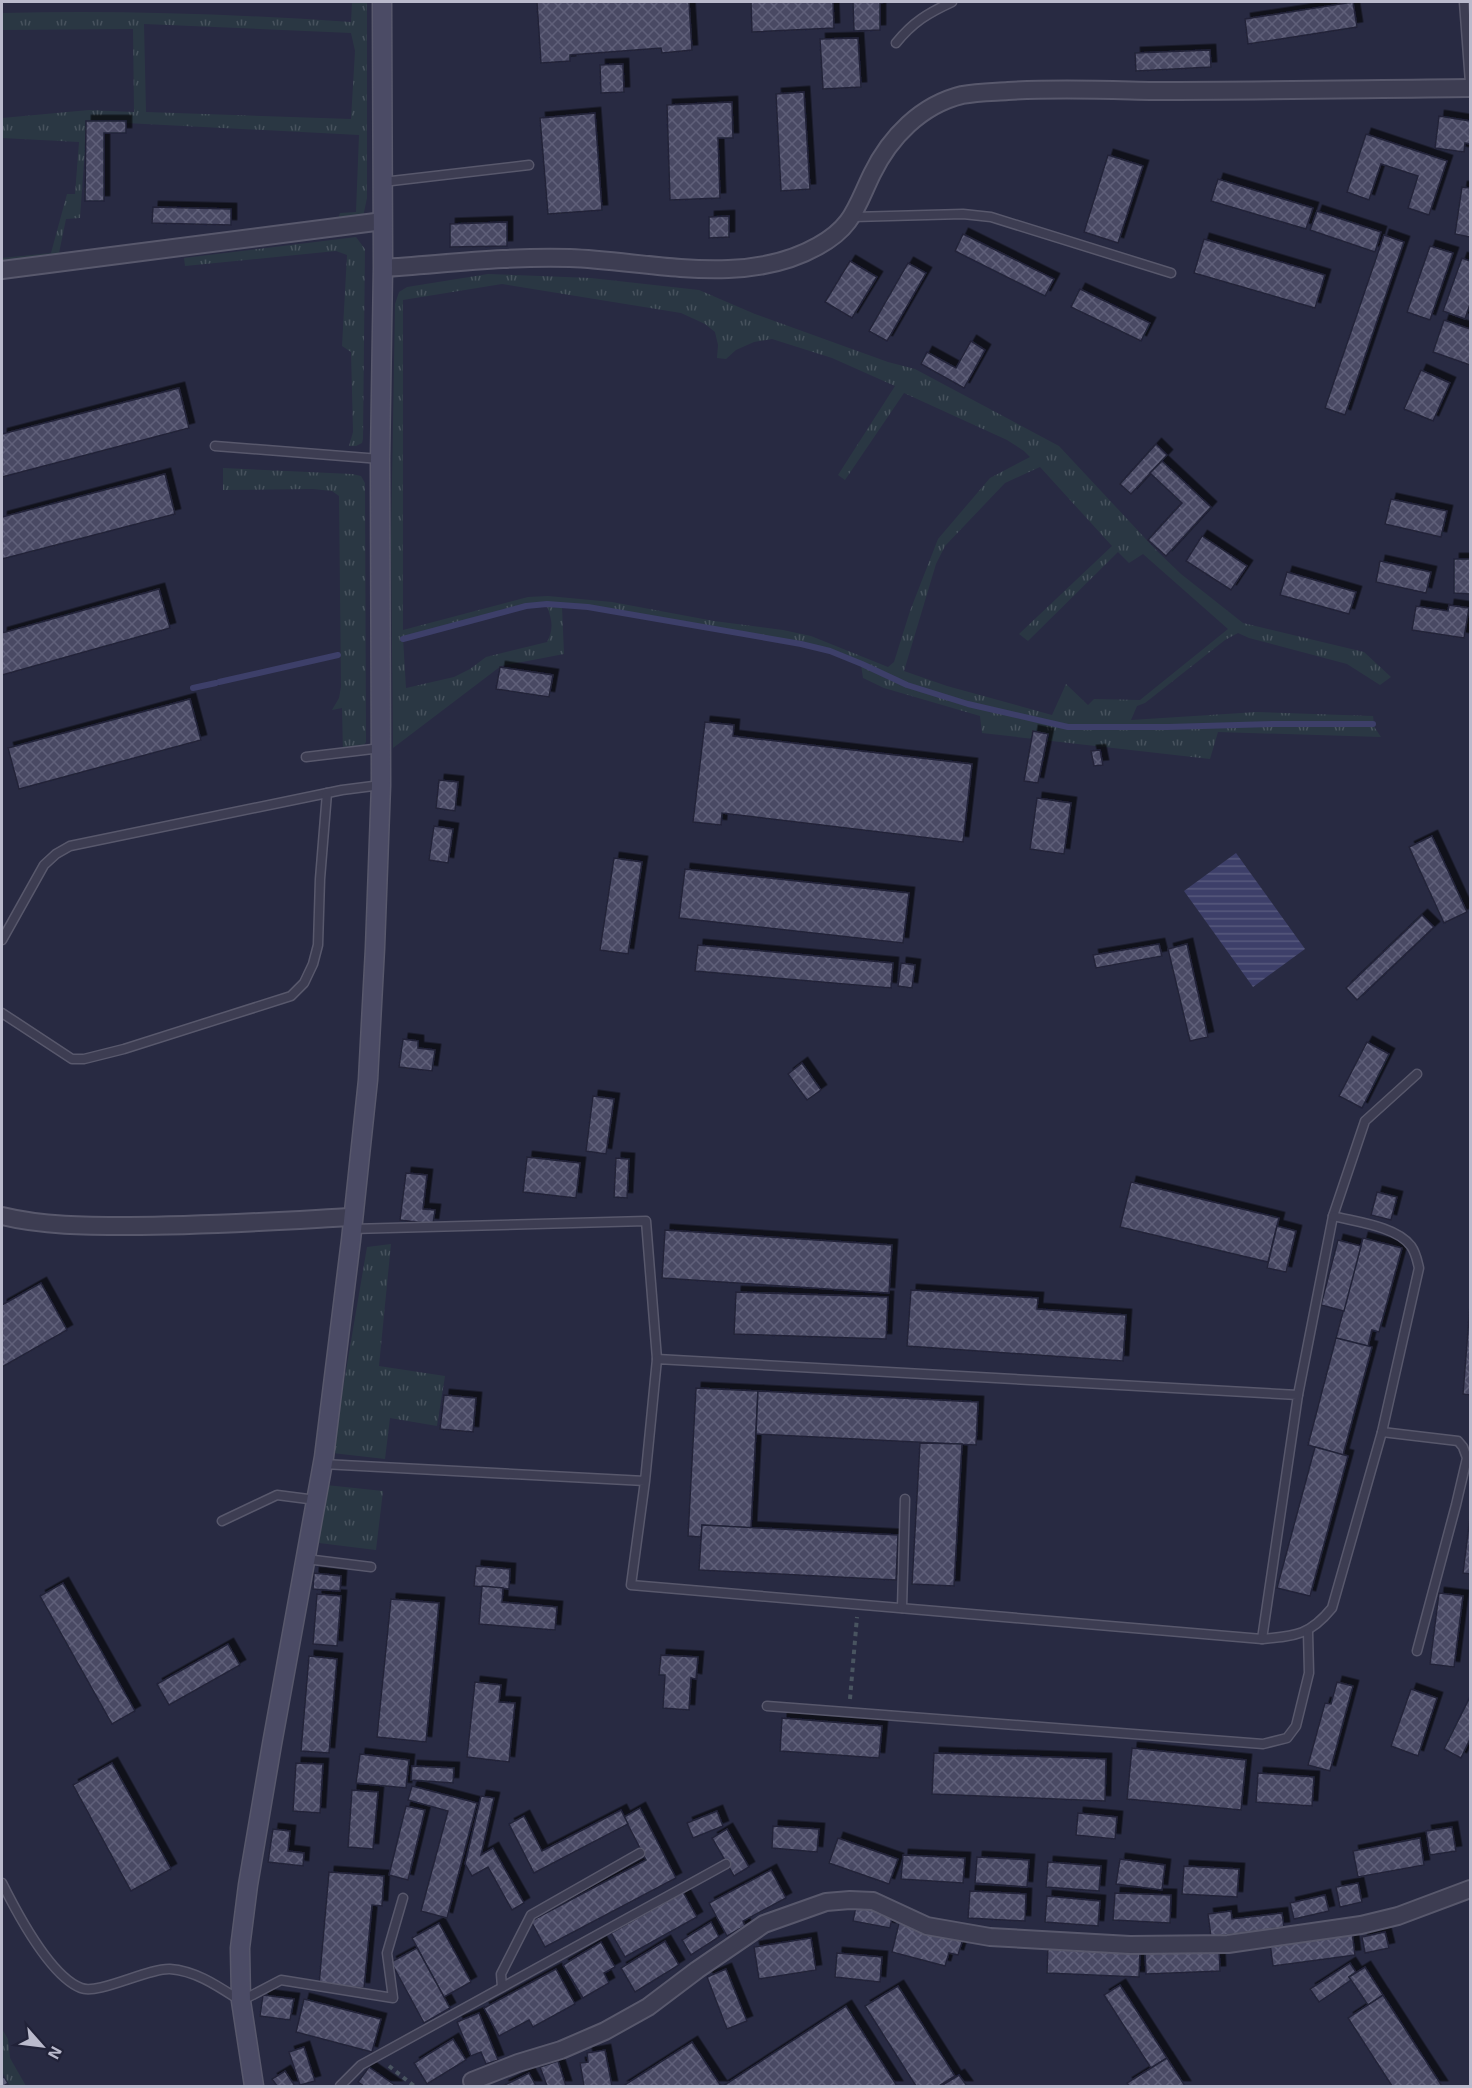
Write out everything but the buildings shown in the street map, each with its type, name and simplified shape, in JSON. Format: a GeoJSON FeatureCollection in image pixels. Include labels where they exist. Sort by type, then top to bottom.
{"type":"FeatureCollection","features":[{"type":"Feature","properties":{"kind":"street"},"geometry":{"type":"LineString","coordinates":[[254,2086],[240,2001],[240,1948],[248,1885],[323,1464],[368,1080],[381,785],[382,2]]}},
{"type":"Feature","properties":{"kind":"street"},"geometry":{"type":"LineString","coordinates":[[383,268],[569,258],[699,268],[732,268],[772,264],[803,254],[844,229],[853,217],[874,170],[909,122],[945,100],[966,94],[1028,90],[1173,91],[1470,85]]}},
{"type":"Feature","properties":{"kind":"street"},"geometry":{"type":"LineString","coordinates":[[2,270],[383,221]]}},
{"type":"Feature","properties":{"kind":"street"},"geometry":{"type":"LineString","coordinates":[[2,1216],[19,1221],[72,1226],[352,1223]]}},
{"type":"Feature","properties":{"kind":"street"},"geometry":{"type":"LineString","coordinates":[[472,2081],[518,2062],[561,2050],[605,2031],[648,2007],[697,1970],[765,1924],[826,1902],[873,1901],[927,1926],[990,1937],[1130,1945],[1228,1944],[1361,1925],[1398,1916],[1470,1889]]}},
{"type":"Feature","properties":{"kind":"lane"},"geometry":{"type":"LineString","coordinates":[[896,44],[909,27],[927,14],[952,2]]}},
{"type":"Feature","properties":{"kind":"lane"},"geometry":{"type":"LineString","coordinates":[[1464,2],[1470,85]]}},
{"type":"Feature","properties":{"kind":"lane"},"geometry":{"type":"LineString","coordinates":[[383,182],[529,165]]}},
{"type":"Feature","properties":{"kind":"lane"},"geometry":{"type":"LineString","coordinates":[[853,217],[952,214],[991,217],[1171,273]]}},
{"type":"Feature","properties":{"kind":"lane"},"geometry":{"type":"LineString","coordinates":[[215,446],[380,459]]}},
{"type":"Feature","properties":{"kind":"lane"},"geometry":{"type":"LineString","coordinates":[[306,757],[381,748]]}},
{"type":"Feature","properties":{"kind":"lane"},"geometry":{"type":"LineString","coordinates":[[2,940],[44,865],[56,854],[70,846],[327,793],[381,785]]}},
{"type":"Feature","properties":{"kind":"lane"},"geometry":{"type":"LineString","coordinates":[[2,1013],[72,1059],[84,1059],[124,1049],[291,996],[304,983],[313,964],[318,945],[320,879],[327,793]]}},
{"type":"Feature","properties":{"kind":"lane"},"geometry":{"type":"LineString","coordinates":[[1262,1639],[1298,1395],[1333,1216],[1365,1121],[1418,1074]]}},
{"type":"Feature","properties":{"kind":"lane"},"geometry":{"type":"LineString","coordinates":[[352,1223],[646,1221],[657,1359],[645,1481],[631,1586],[1262,1639],[1293,1637],[1308,1632],[1332,1608],[1382,1432],[1419,1268],[1412,1246],[1402,1237],[1390,1230],[1333,1216]]}},
{"type":"Feature","properties":{"kind":"lane"},"geometry":{"type":"LineString","coordinates":[[657,1359],[1298,1395]]}},
{"type":"Feature","properties":{"kind":"lane"},"geometry":{"type":"LineString","coordinates":[[1382,1432],[1458,1441],[1467,1458],[1417,1651]]}},
{"type":"Feature","properties":{"kind":"lane"},"geometry":{"type":"LineString","coordinates":[[323,1464],[645,1481]]}},
{"type":"Feature","properties":{"kind":"lane"},"geometry":{"type":"LineString","coordinates":[[222,1521],[277,1495],[316,1500]]}},
{"type":"Feature","properties":{"kind":"lane"},"geometry":{"type":"LineString","coordinates":[[902,1608],[905,1499]]}},
{"type":"Feature","properties":{"kind":"lane"},"geometry":{"type":"LineString","coordinates":[[305,1559],[370,1567]]}},
{"type":"Feature","properties":{"kind":"lane"},"geometry":{"type":"LineString","coordinates":[[767,1706],[1263,1744],[1287,1737],[1296,1726],[1309,1673],[1308,1632]]}},
{"type":"Feature","properties":{"kind":"lane"},"geometry":{"type":"LineString","coordinates":[[502,1987],[501,1974],[531,1915],[640,1853]]}},
{"type":"Feature","properties":{"kind":"lane"},"geometry":{"type":"LineString","coordinates":[[340,2086],[361,2065],[726,1864]]}},
{"type":"Feature","properties":{"kind":"lane"},"geometry":{"type":"LineString","coordinates":[[2,1883],[38,1945],[63,1977],[81,1988],[92,1990],[118,1981],[169,1969],[207,1979],[240,2001],[281,1980],[393,1998],[387,1953],[403,1898]]}},
{"type":"Feature","properties":{"kind":"path"},"geometry":{"type":"LineString","coordinates":[[848,1712],[858,1605]]}},
{"type":"Feature","properties":{"kind":"path"},"geometry":{"type":"LineString","coordinates":[[377,2056],[414,2086]]}},
{"type":"Feature","properties":{"kind":"green space"},"geometry":{"type":"Polygon","coordinates":[[[352,2],[367,2],[367,198],[363,217],[337,221],[340,213],[356,212],[359,135],[87,121],[80,218],[66,219],[58,258],[2,264],[2,258],[51,253],[67,194],[75,194],[79,142],[2,138],[2,118],[89,110],[134,112],[133,29],[2,30],[2,13],[176,13],[351,22],[352,2]],[[144,24],[146,112],[351,119],[355,51],[351,33],[144,24]]]}},
{"type":"Feature","properties":{"kind":"green space"},"geometry":{"type":"Polygon","coordinates":[[[356,237],[365,249],[363,439],[362,443],[356,446],[349,446],[353,432],[351,352],[342,346],[347,255],[336,251],[185,266],[184,258],[356,237]]]}},
{"type":"Feature","properties":{"kind":"green space"},"geometry":{"type":"Polygon","coordinates":[[[488,274],[591,278],[699,290],[755,314],[888,362],[915,369],[1059,446],[1157,551],[1181,574],[1243,623],[1364,652],[1391,677],[1380,685],[1347,664],[1249,638],[1238,633],[1225,640],[1145,703],[1137,706],[1131,720],[1257,712],[1373,716],[1374,723],[1068,725],[969,702],[907,683],[862,662],[830,650],[801,643],[588,606],[547,603],[525,604],[403,638],[406,688],[454,677],[486,657],[547,642],[552,624],[547,606],[562,607],[564,654],[501,666],[393,748],[391,542],[395,304],[399,292],[407,287],[488,274]],[[502,284],[403,300],[403,630],[528,597],[548,596],[612,602],[714,621],[783,630],[811,636],[888,667],[894,662],[910,611],[938,539],[990,478],[1030,457],[1007,440],[904,393],[845,480],[838,475],[895,386],[832,358],[772,339],[754,342],[736,350],[726,359],[717,358],[718,345],[715,332],[705,324],[681,313],[502,284]],[[1040,467],[1005,483],[945,546],[936,564],[904,671],[947,686],[1052,715],[1066,684],[1088,705],[1094,699],[1140,700],[1228,629],[1143,554],[1129,563],[1118,552],[1028,641],[1019,634],[1112,546],[1040,467]]]}},
{"type":"Feature","properties":{"kind":"green space"},"geometry":{"type":"Polygon","coordinates":[[[223,468],[352,474],[361,476],[365,483],[366,742],[362,748],[343,754],[342,708],[332,710],[339,698],[341,687],[339,496],[332,491],[313,489],[223,490],[223,468]]]}},
{"type":"Feature","properties":{"kind":"green space"},"geometry":{"type":"Polygon","coordinates":[[[861,665],[894,681],[968,705],[1068,728],[1168,729],[1273,725],[1373,725],[1381,737],[1218,732],[1210,759],[982,733],[980,716],[884,688],[863,678],[861,665]]]}},
{"type":"Feature","properties":{"kind":"green space"},"geometry":{"type":"Polygon","coordinates":[[[391,1244],[379,1366],[445,1376],[437,1426],[390,1418],[385,1459],[332,1453],[367,1247],[391,1244]]]}},
{"type":"Feature","properties":{"kind":"green space"},"geometry":{"type":"Polygon","coordinates":[[[326,1485],[383,1491],[376,1550],[319,1543],[326,1485]]]}},
{"type":"Feature","properties":{"kind":"green space"},"geometry":{"type":"Polygon","coordinates":[[[2,2029],[8,2039],[10,2058],[26,2086],[10,2086],[2,2072],[2,2029]]]}},
{"type":"Feature","properties":{"kind":"water"},"geometry":{"type":"Polygon","coordinates":[[[1236,853],[1305,949],[1253,987],[1184,891],[1236,853]]]}},
{"type":"Feature","properties":{"kind":"waterway"},"geometry":{"type":"LineString","coordinates":[[403,639],[526,606],[547,604],[588,607],[830,651],[907,685],[968,704],[1068,727],[1373,724]]}},
{"type":"Feature","properties":{"kind":"waterway"},"geometry":{"type":"LineString","coordinates":[[219,682],[338,655]]}},
{"type":"Feature","properties":{"kind":"waterway"},"geometry":{"type":"LineString","coordinates":[[193,688],[216,683]]}},
{"type":"Feature","properties":{"kind":"railway"},"geometry":{"type":"LineString","coordinates":[[2,2079],[6,2086]]}}]}
